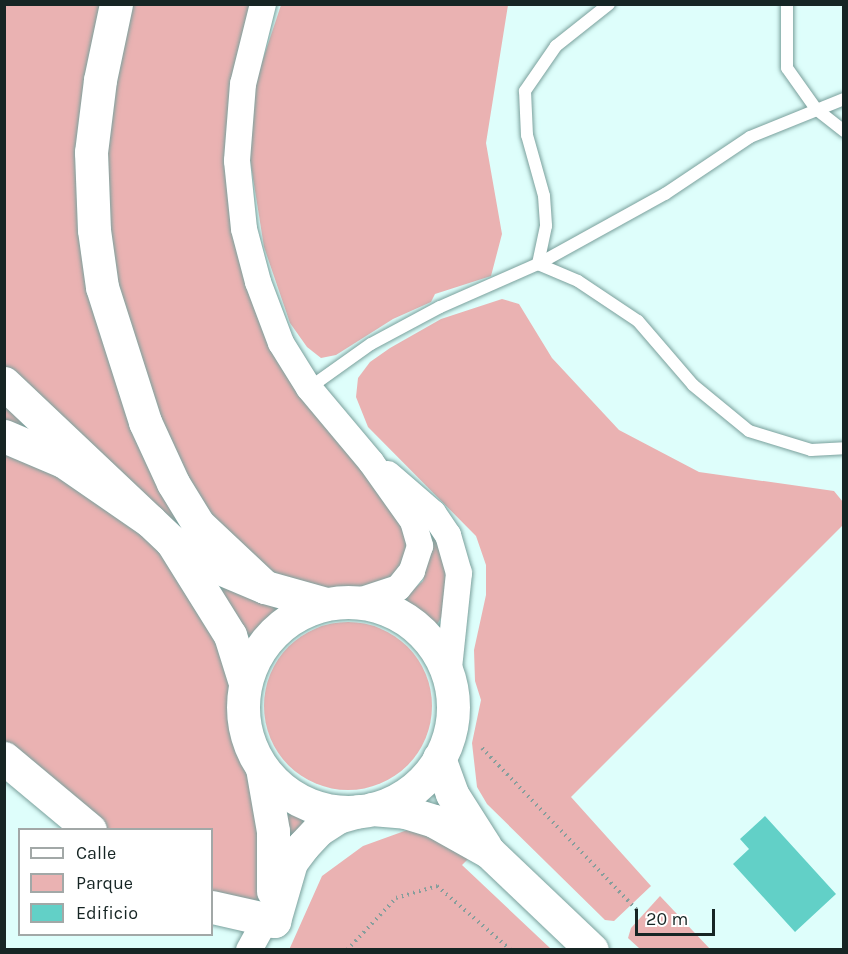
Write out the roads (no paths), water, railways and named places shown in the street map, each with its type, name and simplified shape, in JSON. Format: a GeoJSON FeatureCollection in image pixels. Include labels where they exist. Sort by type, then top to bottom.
{"type":"FeatureCollection","features":[{"type":"Feature","properties":{"kind":"main road"},"geometry":{"type":"LineString","coordinates":[[116,4],[100,80],[91,152],[94,230],[102,287],[141,411],[173,483],[198,524],[226,554],[265,587]]}},
{"type":"Feature","properties":{"kind":"main road"},"geometry":{"type":"LineString","coordinates":[[4,383],[160,531],[230,635],[245,683]]}},
{"type":"Feature","properties":{"kind":"main road"},"geometry":{"type":"LineString","coordinates":[[4,436],[63,461],[160,531],[215,566],[265,587],[404,618],[438,654],[448,677],[452,718],[439,758],[411,790],[365,810],[338,817],[318,830],[291,862],[269,930]]}},
{"type":"Feature","properties":{"kind":"main road"},"geometry":{"type":"LineString","coordinates":[[269,930],[274,856],[262,768],[246,732],[243,713],[245,683],[256,656],[274,632],[298,614],[341,603]]}},
{"type":"Feature","properties":{"kind":"main road"},"geometry":{"type":"LineString","coordinates":[[4,758],[88,828]]}},
{"type":"Feature","properties":{"kind":"main road"},"geometry":{"type":"LineString","coordinates":[[439,758],[452,794],[489,852],[592,950]]}},
{"type":"Feature","properties":{"kind":"main road"},"geometry":{"type":"LineString","coordinates":[[262,768],[281,789],[304,803],[331,811],[405,812],[434,821],[489,852]]}},
{"type":"Feature","properties":{"kind":"main road"},"geometry":{"type":"LineString","coordinates":[[213,907],[269,930]]}},
{"type":"Feature","properties":{"kind":"street"},"geometry":{"type":"LineString","coordinates":[[263,4],[243,84],[237,161],[244,229],[282,343],[309,388],[371,462],[413,521],[420,546],[412,571],[398,588],[341,603]]}},
{"type":"Feature","properties":{"kind":"street"},"geometry":{"type":"LineString","coordinates":[[371,462],[406,486],[448,535],[459,573],[448,677]]}},
{"type":"Feature","properties":{"kind":"street"},"geometry":{"type":"LineString","coordinates":[[249,950],[269,930]]}},
{"type":"Feature","properties":{"kind":"lane"},"geometry":{"type":"LineString","coordinates":[[538,264],[546,226],[544,196],[527,135],[525,91],[556,46],[609,4]]}},
{"type":"Feature","properties":{"kind":"lane"},"geometry":{"type":"LineString","coordinates":[[787,4],[787,68],[816,109],[843,131]]}},
{"type":"Feature","properties":{"kind":"lane"},"geometry":{"type":"LineString","coordinates":[[309,388],[371,345],[440,307],[538,264],[665,194],[750,138],[843,99]]}},
{"type":"Feature","properties":{"kind":"lane"},"geometry":{"type":"LineString","coordinates":[[538,264],[578,281],[638,321],[693,385],[749,431],[811,450],[843,448]]}}]}
